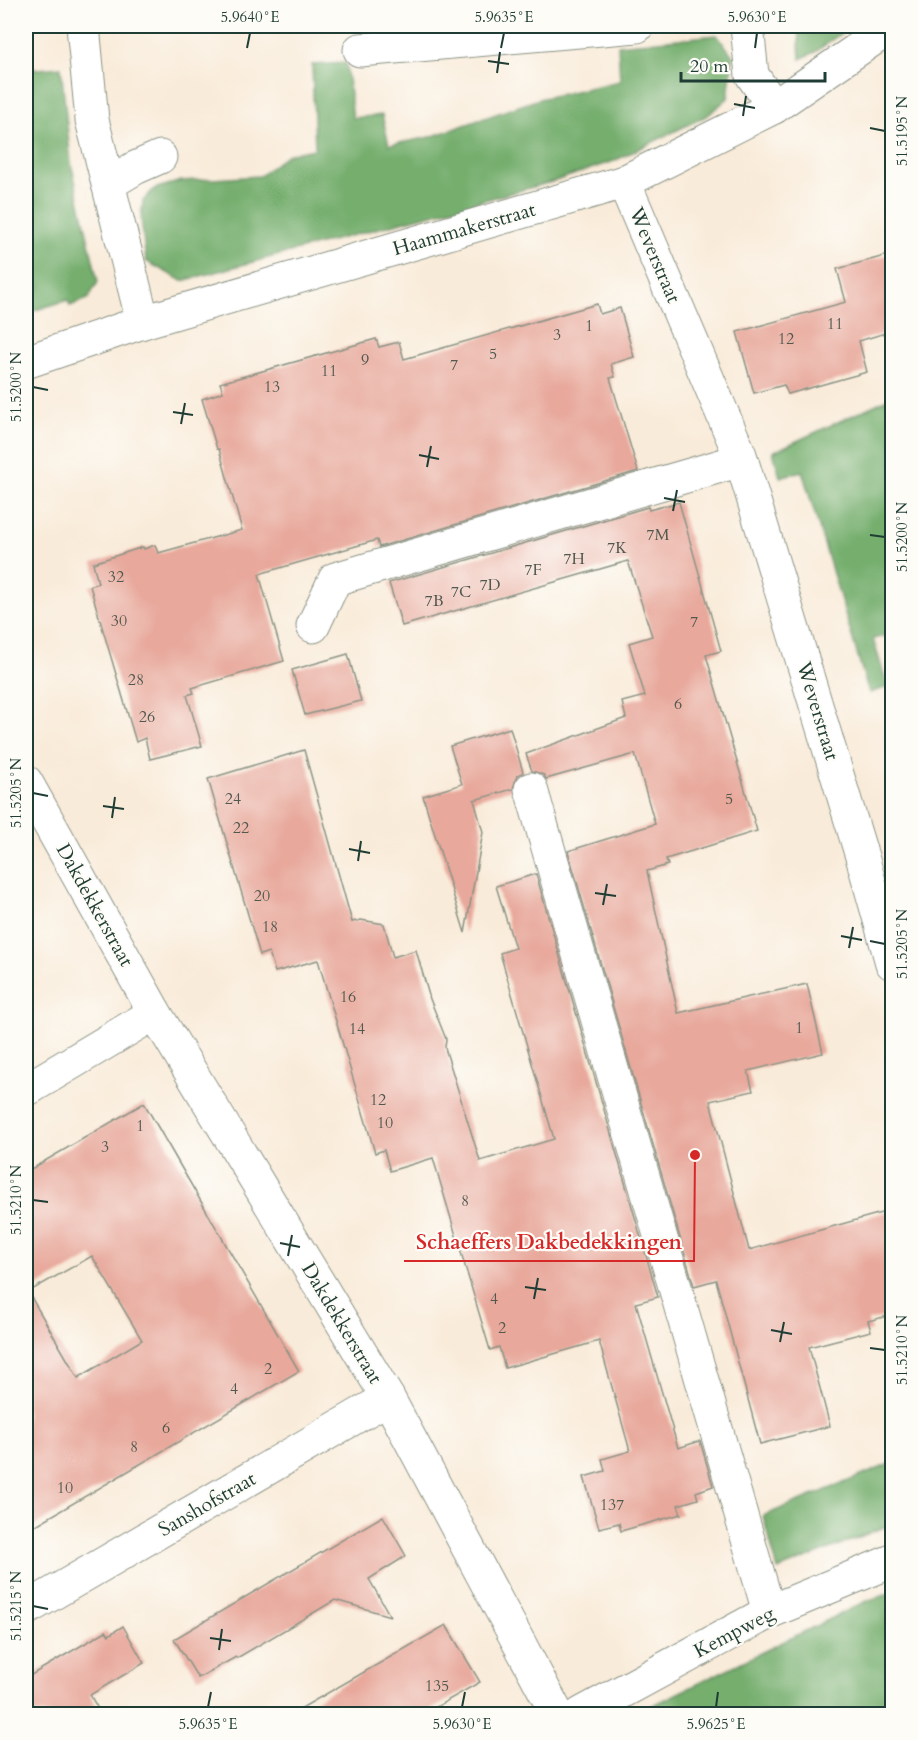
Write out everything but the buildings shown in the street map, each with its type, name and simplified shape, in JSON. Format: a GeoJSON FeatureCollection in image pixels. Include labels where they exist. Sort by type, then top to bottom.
{"type":"FeatureCollection","features":[{"type":"Feature","properties":{"kind":"street"},"geometry":{"type":"LineString","coordinates":[[83,26],[92,120],[143,322]]}},
{"type":"Feature","properties":{"kind":"street"},"geometry":{"type":"LineString","coordinates":[[360,50],[637,26]]}},
{"type":"Feature","properties":{"kind":"street"},"geometry":{"type":"LineString","coordinates":[[747,26],[752,75],[774,107]]}},
{"type":"Feature","properties":{"kind":"street","name":"Haammakerstraat"},"geometry":{"type":"LineString","coordinates":[[26,362],[143,322],[624,182],[774,107],[892,26]]}},
{"type":"Feature","properties":{"kind":"street"},"geometry":{"type":"LineString","coordinates":[[108,184],[160,157]]}},
{"type":"Feature","properties":{"kind":"street","name":"Weverstraat"},"geometry":{"type":"LineString","coordinates":[[624,182],[741,460],[860,849],[892,963]]}},
{"type":"Feature","properties":{"kind":"street"},"geometry":{"type":"LineString","coordinates":[[313,626],[335,579],[741,460]]}},
{"type":"Feature","properties":{"kind":"street","name":"Dakdekkerstraat"},"geometry":{"type":"LineString","coordinates":[[26,782],[155,1013],[388,1398],[557,1714]]}},
{"type":"Feature","properties":{"kind":"street"},"geometry":{"type":"LineString","coordinates":[[531,789],[769,1612]]}},
{"type":"Feature","properties":{"kind":"street"},"geometry":{"type":"LineString","coordinates":[[26,1090],[155,1013]]}},
{"type":"Feature","properties":{"kind":"street","name":"Sanshofstraat"},"geometry":{"type":"LineString","coordinates":[[26,1609],[388,1398]]}},
{"type":"Feature","properties":{"kind":"street","name":"Kempweg"},"geometry":{"type":"LineString","coordinates":[[581,1714],[769,1612],[892,1562]]}},
{"type":"Feature","properties":{"kind":"green space"},"geometry":{"type":"Polygon","coordinates":[[[798,26],[851,26],[815,52],[800,59],[798,26]]]}},
{"type":"Feature","properties":{"kind":"green space"},"geometry":{"type":"Polygon","coordinates":[[[717,35],[733,56],[728,98],[708,115],[614,161],[552,182],[182,281],[146,261],[141,218],[143,201],[154,189],[181,181],[260,176],[288,154],[315,149],[312,65],[346,63],[353,118],[382,115],[389,145],[430,137],[539,99],[620,81],[618,45],[717,35]]]}},
{"type":"Feature","properties":{"kind":"green space"},"geometry":{"type":"Polygon","coordinates":[[[61,67],[71,163],[98,282],[88,299],[70,306],[68,300],[26,313],[26,70],[61,67]]]}},
{"type":"Feature","properties":{"kind":"green space"},"geometry":{"type":"Polygon","coordinates":[[[892,397],[892,634],[873,639],[888,687],[869,693],[802,471],[780,477],[773,452],[892,397]]]}},
{"type":"Feature","properties":{"kind":"green space"},"geometry":{"type":"Polygon","coordinates":[[[892,1463],[892,1524],[778,1570],[763,1516],[892,1463]]]}},
{"type":"Feature","properties":{"kind":"green space"},"geometry":{"type":"Polygon","coordinates":[[[892,1593],[892,1714],[635,1714],[869,1600],[892,1593]]]}},
{"type":"Feature","properties":{"kind":"place","name":"Schaeffers Dakbedekkingen"},"geometry":{"type":"Point","coordinates":[695,1155]}}]}
